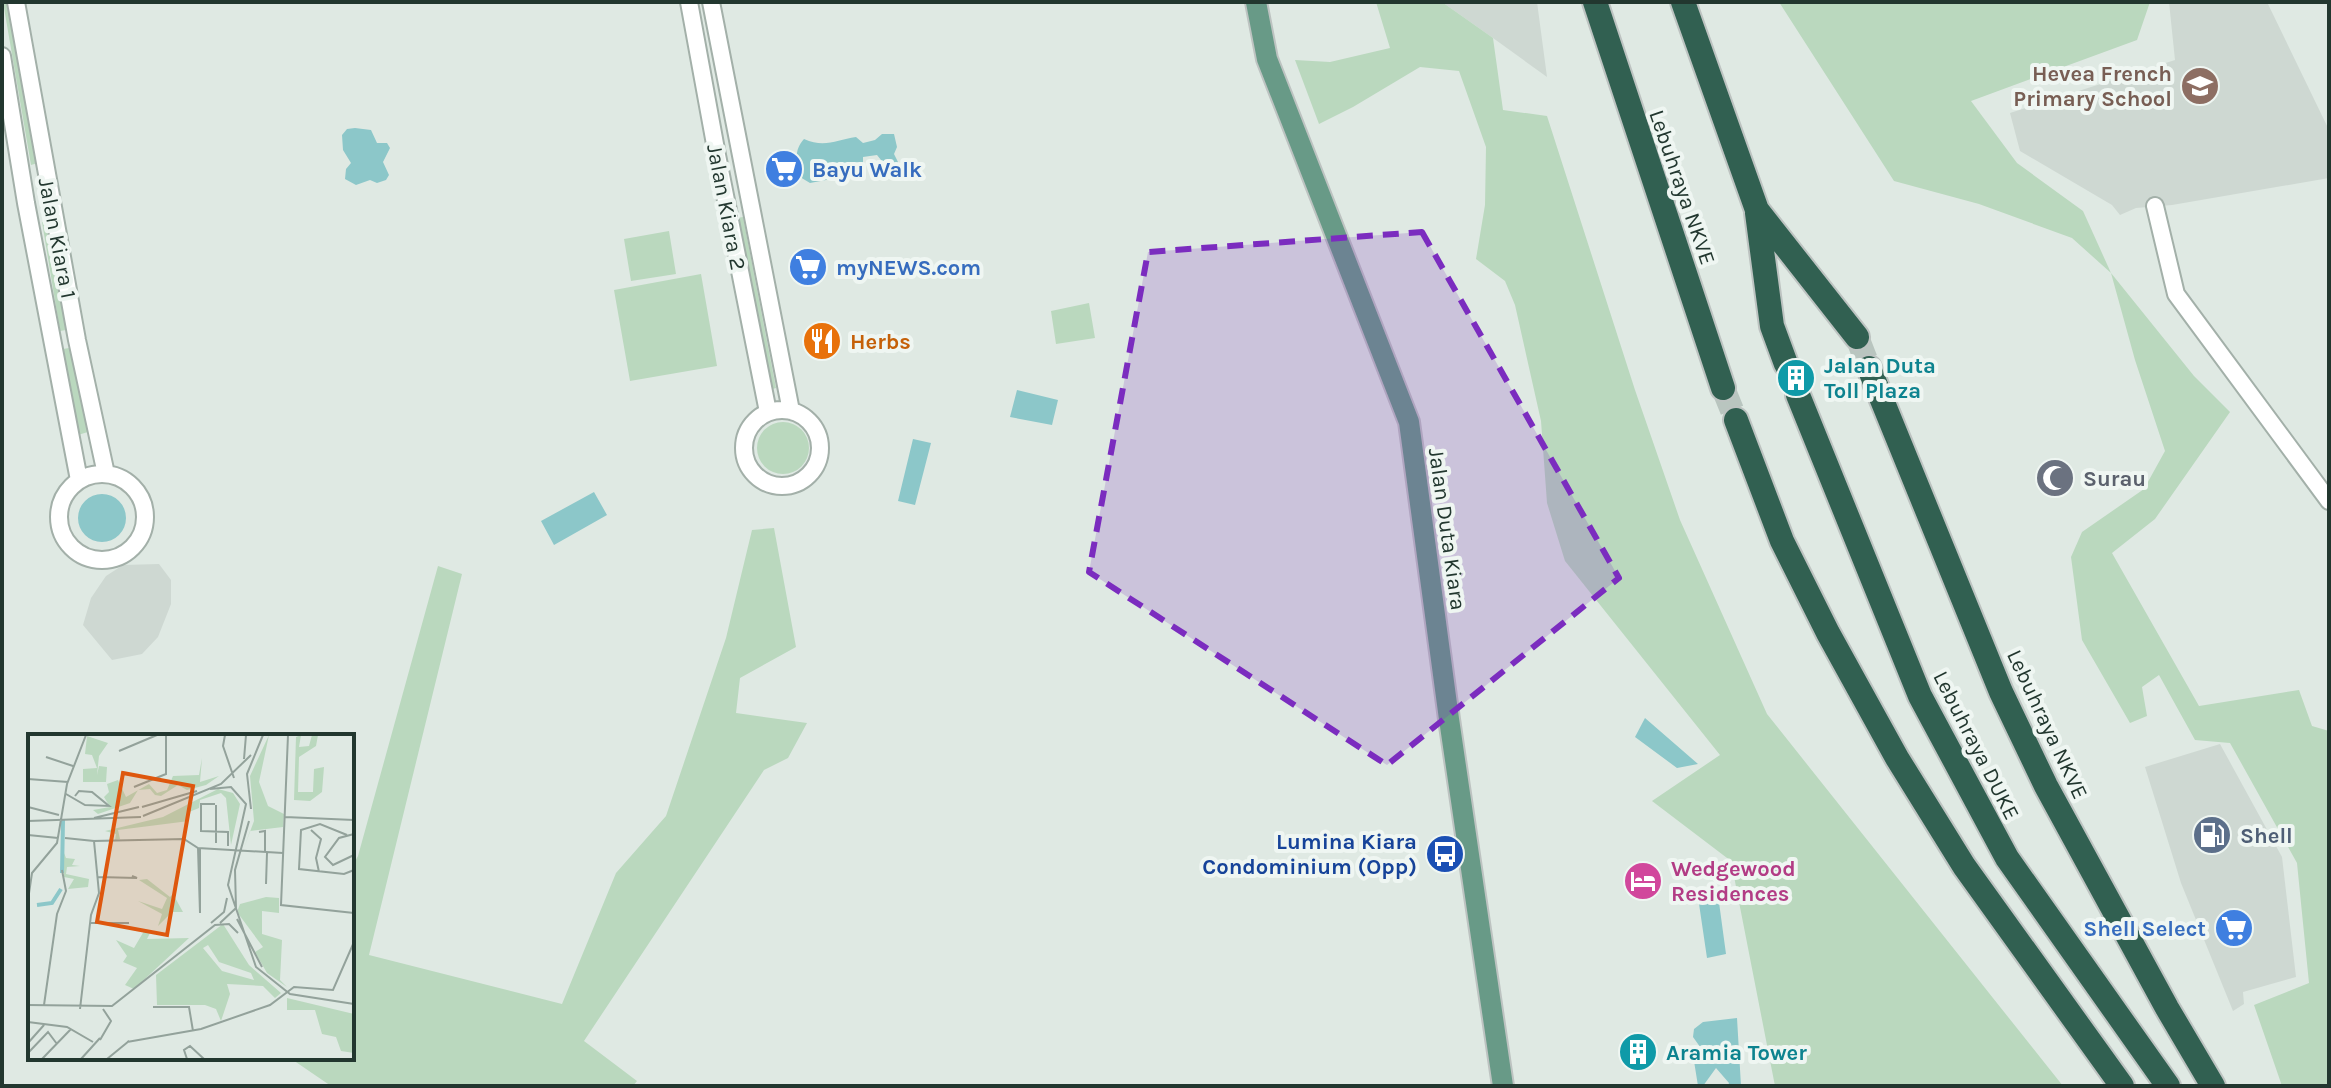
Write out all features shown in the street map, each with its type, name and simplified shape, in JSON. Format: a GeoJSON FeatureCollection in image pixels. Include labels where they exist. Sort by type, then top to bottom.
{"type":"FeatureCollection","features":[{"type":"Feature","properties":{"kind":"highway","name":"Lebuhraya NKVE"},"geometry":{"type":"LineString","coordinates":[[1595,2],[1723,388]]}},
{"type":"Feature","properties":{"kind":"highway"},"geometry":{"type":"LineString","coordinates":[[1683,2],[1757,210],[1772,326],[1786,364]]}},
{"type":"Feature","properties":{"kind":"highway"},"geometry":{"type":"LineString","coordinates":[[1757,210],[1857,337]]}},
{"type":"Feature","properties":{"kind":"highway","name":"Lebuhraya NKVE"},"geometry":{"type":"LineString","coordinates":[[1869,368],[2001,692],[2076,841],[2213,1086]]}},
{"type":"Feature","properties":{"kind":"highway","name":"Lebuhraya DUKE"},"geometry":{"type":"LineString","coordinates":[[1798,395],[1920,696],[2007,858],[2168,1086]]}},
{"type":"Feature","properties":{"kind":"highway"},"geometry":{"type":"LineString","coordinates":[[1736,420],[1782,541],[1828,633],[1897,758],[1964,866],[2122,1086]]}},
{"type":"Feature","properties":{"kind":"main road","name":"Jalan Duta Kiara"},"geometry":{"type":"LineString","coordinates":[[1256,2],[1267,59],[1409,422],[1503,1086]]}},
{"type":"Feature","properties":{"kind":"street","name":"Jalan Kiara 1"},"geometry":{"type":"LineString","coordinates":[[16,2],[71,308],[106,474]]}},
{"type":"Feature","properties":{"kind":"street","name":"Jalan Kiara 2"},"geometry":{"type":"LineString","coordinates":[[689,2],[768,412]]}},
{"type":"Feature","properties":{"kind":"street","name":"Jalan Kiara 2"},"geometry":{"type":"LineString","coordinates":[[711,2],[791,411]]}},
{"type":"Feature","properties":{"kind":"street","name":"Jalan Kiara 1"},"geometry":{"type":"LineString","coordinates":[[2,56],[26,203],[79,480]]}},
{"type":"Feature","properties":{"kind":"street"},"geometry":{"type":"LineString","coordinates":[[2155,206],[2176,294],[2329,501]]}},
{"type":"Feature","properties":{"kind":"street"},"geometry":{"type":"LineString","coordinates":[[791,411],[802,415],[814,426],[821,452],[816,468],[809,476],[789,486],[776,486],[754,475],[744,452],[750,428],[768,412],[791,411]]}},
{"type":"Feature","properties":{"kind":"street"},"geometry":{"type":"LineString","coordinates":[[106,474],[131,484],[140,495],[146,523],[142,537],[133,548],[121,557],[97,561],[78,554],[64,539],[59,515],[62,502],[79,480],[106,474]]}},
{"type":"Feature","properties":{"kind":"highlighted area"},"geometry":{"type":"Polygon","coordinates":[[[1422,232],[1619,578],[1387,765],[1089,572],[1148,252],[1422,232]]]}},
{"type":"Feature","properties":{"kind":"shaded area"},"geometry":{"type":"Polygon","coordinates":[[[1442,2],[1537,2],[1547,77],[1493,38],[1442,2]]]}},
{"type":"Feature","properties":{"kind":"shaded area","name":"Hevea French Primary School"},"geometry":{"type":"Polygon","coordinates":[[[2169,2],[2267,2],[2329,130],[2329,178],[2172,205],[2136,208],[2120,215],[2112,205],[2020,151],[2010,113],[2175,60],[2169,2]]]}},
{"type":"Feature","properties":{"kind":"shaded area"},"geometry":{"type":"Polygon","coordinates":[[[159,564],[171,580],[171,604],[158,637],[142,654],[112,660],[83,625],[91,598],[106,576],[123,565],[159,564]]]}},
{"type":"Feature","properties":{"kind":"shaded area"},"geometry":{"type":"Polygon","coordinates":[[[2220,744],[2282,857],[2296,977],[2243,992],[2244,1004],[2233,1011],[2181,883],[2145,767],[2220,744]]]}},
{"type":"Feature","properties":{"kind":"green space"},"geometry":{"type":"Polygon","coordinates":[[[3,2],[12,2],[41,162],[31,165],[3,2]]]}},
{"type":"Feature","properties":{"kind":"green space"},"geometry":{"type":"Polygon","coordinates":[[[1376,2],[1442,2],[1493,38],[1503,110],[1547,116],[1680,520],[1767,714],[2063,1086],[1775,1086],[1731,861],[1652,801],[1720,755],[1565,561],[1547,503],[1541,421],[1515,305],[1505,281],[1476,259],[1485,205],[1486,147],[1459,71],[1420,67],[1319,124],[1295,60],[1330,62],[1390,48],[1376,2]]]}},
{"type":"Feature","properties":{"kind":"green space"},"geometry":{"type":"Polygon","coordinates":[[[1779,2],[2150,2],[2137,40],[1971,101],[2017,163],[2083,211],[2111,273],[2072,238],[1979,204],[1894,181],[1779,2]]]}},
{"type":"Feature","properties":{"kind":"green space"},"geometry":{"type":"Polygon","coordinates":[[[743,217],[776,388],[769,390],[737,218],[743,217]]]}},
{"type":"Feature","properties":{"kind":"green space"},"geometry":{"type":"Polygon","coordinates":[[[52,220],[72,329],[60,331],[42,222],[52,220]]]}},
{"type":"Feature","properties":{"kind":"green space"},"geometry":{"type":"Polygon","coordinates":[[[669,231],[676,274],[631,281],[624,239],[669,231]]]}},
{"type":"Feature","properties":{"kind":"green space"},"geometry":{"type":"Polygon","coordinates":[[[2111,273],[2194,376],[2230,412],[2155,519],[2112,553],[2199,706],[2299,690],[2312,726],[2329,731],[2329,1086],[2282,1086],[2254,1005],[2309,983],[2297,863],[2230,743],[2195,740],[2159,675],[2142,687],[2147,716],[2130,723],[2082,640],[2071,557],[2082,532],[2144,489],[2165,451],[2111,273]]]}},
{"type":"Feature","properties":{"kind":"green space"},"geometry":{"type":"Polygon","coordinates":[[[701,274],[717,366],[630,381],[614,290],[701,274]]]}},
{"type":"Feature","properties":{"kind":"green space"},"geometry":{"type":"Polygon","coordinates":[[[1089,303],[1095,338],[1056,344],[1051,311],[1089,303]]]}},
{"type":"Feature","properties":{"kind":"green space"},"geometry":{"type":"Polygon","coordinates":[[[75,347],[91,431],[78,435],[63,349],[75,347]]]}},
{"type":"Feature","properties":{"kind":"green space"},"geometry":{"type":"Polygon","coordinates":[[[783,422],[802,429],[809,448],[802,467],[783,474],[764,467],[757,448],[764,429],[783,422]]]}},
{"type":"Feature","properties":{"kind":"green space"},"geometry":{"type":"Polygon","coordinates":[[[774,528],[796,647],[740,678],[736,713],[807,723],[788,758],[764,770],[584,1041],[637,1081],[633,1086],[331,1086],[293,1060],[354,1060],[354,863],[438,566],[462,574],[369,955],[562,1004],[616,873],[666,816],[726,638],[752,530],[774,528]]]}},
{"type":"Feature","properties":{"kind":"water"},"geometry":{"type":"Polygon","coordinates":[[[347,129],[371,130],[377,143],[387,143],[390,148],[383,162],[389,175],[386,180],[377,183],[370,180],[356,185],[345,179],[346,169],[351,163],[343,150],[342,135],[347,129]]]}},
{"type":"Feature","properties":{"kind":"water"},"geometry":{"type":"Polygon","coordinates":[[[882,134],[894,134],[897,170],[881,176],[881,160],[877,155],[863,157],[863,173],[810,183],[800,177],[797,152],[804,139],[824,143],[856,137],[863,143],[875,140],[882,134]]]}},
{"type":"Feature","properties":{"kind":"water"},"geometry":{"type":"Polygon","coordinates":[[[1017,390],[1058,400],[1052,425],[1010,417],[1017,390]]]}},
{"type":"Feature","properties":{"kind":"water"},"geometry":{"type":"Polygon","coordinates":[[[913,439],[931,443],[915,505],[898,501],[913,439]]]}},
{"type":"Feature","properties":{"kind":"water"},"geometry":{"type":"Polygon","coordinates":[[[594,492],[607,515],[554,545],[541,521],[594,492]]]}},
{"type":"Feature","properties":{"kind":"water"},"geometry":{"type":"Polygon","coordinates":[[[102,494],[111,495],[119,501],[125,509],[125,527],[119,535],[111,541],[102,542],[93,541],[85,535],[79,527],[78,518],[79,509],[85,501],[93,495],[102,494]]]}},
{"type":"Feature","properties":{"kind":"water"},"geometry":{"type":"Polygon","coordinates":[[[1645,718],[1698,764],[1677,768],[1635,737],[1645,718]]]}},
{"type":"Feature","properties":{"kind":"water"},"geometry":{"type":"Polygon","coordinates":[[[1718,895],[1726,954],[1707,958],[1698,897],[1718,895]]]}},
{"type":"Feature","properties":{"kind":"water"},"geometry":{"type":"Polygon","coordinates":[[[1737,1018],[1741,1086],[1728,1086],[1729,1083],[1716,1068],[1703,1086],[1698,1086],[1694,1061],[1702,1058],[1703,1051],[1693,1037],[1694,1029],[1703,1022],[1737,1018]]]}},
{"type":"Feature","properties":{"kind":"tunnel"},"geometry":{"type":"LineString","coordinates":[[1857,337],[1869,368]]}},
{"type":"Feature","properties":{"kind":"tunnel"},"geometry":{"type":"LineString","coordinates":[[1723,388],[1736,420]]}},
{"type":"Feature","properties":{"kind":"place","name":"Hevea French Primary School"},"geometry":{"type":"Point","coordinates":[2200,86]}},
{"type":"Feature","properties":{"kind":"place","name":"Bayu Walk"},"geometry":{"type":"Point","coordinates":[784,169]}},
{"type":"Feature","properties":{"kind":"place","name":"myNEWS.com"},"geometry":{"type":"Point","coordinates":[808,267]}},
{"type":"Feature","properties":{"kind":"place","name":"Herbs"},"geometry":{"type":"Point","coordinates":[822,341]}},
{"type":"Feature","properties":{"kind":"place","name":"Jalan Duta Toll Plaza"},"geometry":{"type":"Point","coordinates":[1796,378]}},
{"type":"Feature","properties":{"kind":"place","name":"Surau"},"geometry":{"type":"Point","coordinates":[2055,478]}},
{"type":"Feature","properties":{"kind":"place","name":"Shell"},"geometry":{"type":"Point","coordinates":[2212,835]}},
{"type":"Feature","properties":{"kind":"place","name":"Lumina Kiara Condominium (Opp)"},"geometry":{"type":"Point","coordinates":[1445,854]}},
{"type":"Feature","properties":{"kind":"place","name":"Wedgewood Residences"},"geometry":{"type":"Point","coordinates":[1643,881]}},
{"type":"Feature","properties":{"kind":"place","name":"Shell Select"},"geometry":{"type":"Point","coordinates":[2234,928]}},
{"type":"Feature","properties":{"kind":"place","name":"Aramia Tower"},"geometry":{"type":"Point","coordinates":[1638,1052]}}]}
